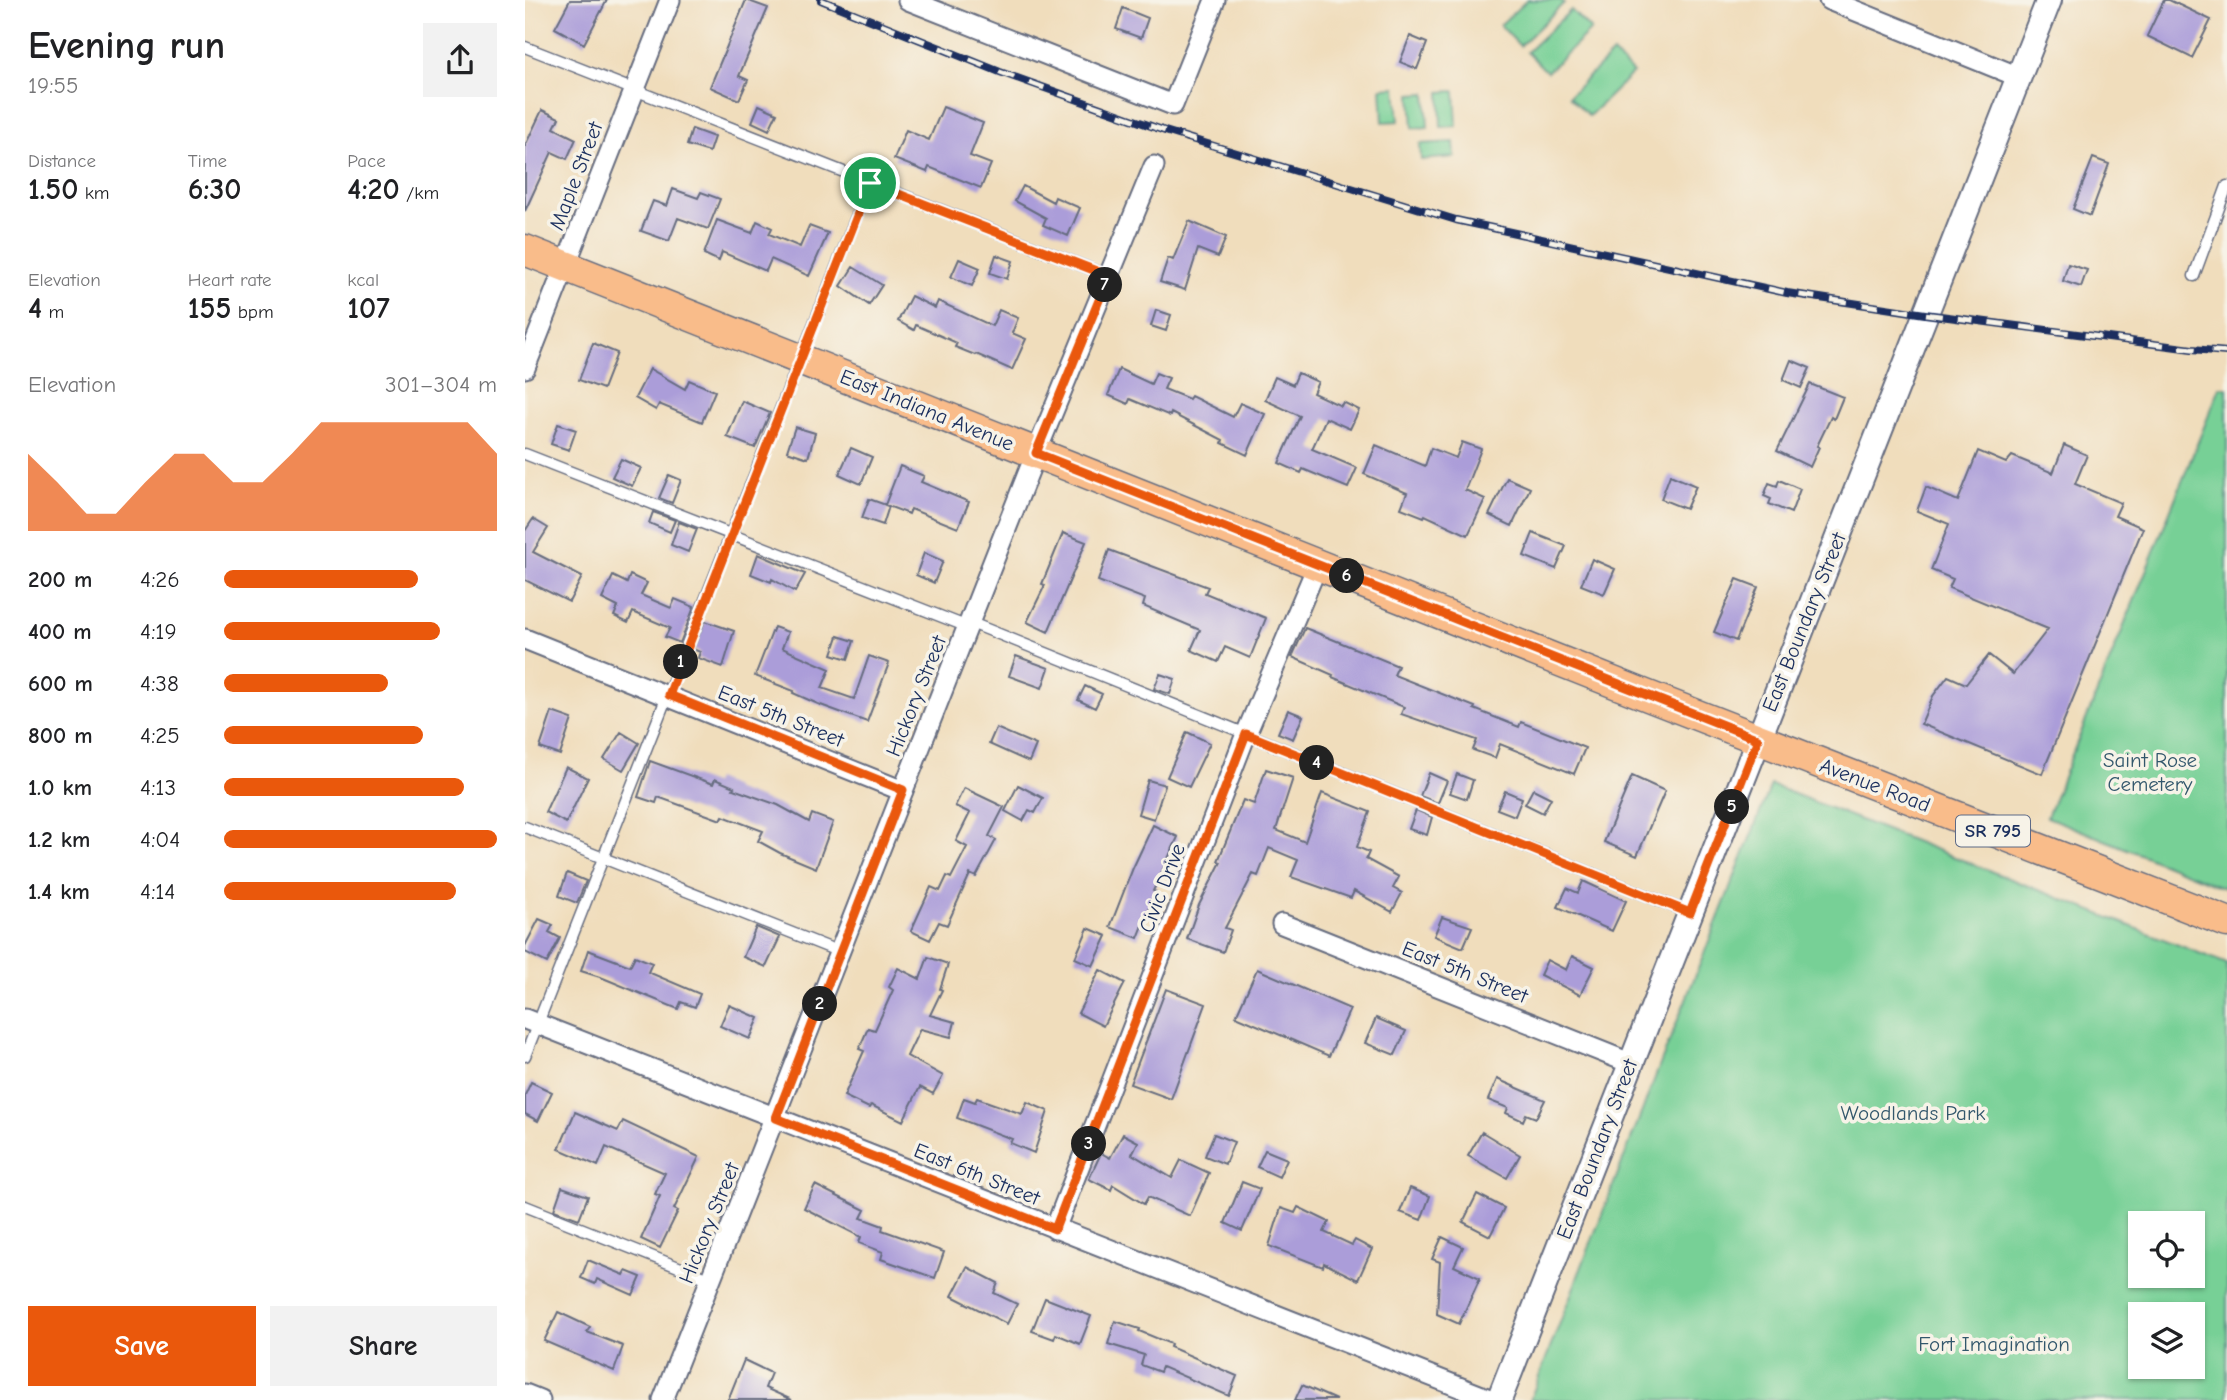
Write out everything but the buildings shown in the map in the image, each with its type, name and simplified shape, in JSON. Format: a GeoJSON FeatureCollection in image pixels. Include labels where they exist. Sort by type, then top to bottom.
{"type":"FeatureCollection","features":[{"type":"Feature","properties":{"kind":"main road","name":"East Indiana Avenue"},"geometry":{"type":"LineString","coordinates":[[525,250],[1758,739]]}},
{"type":"Feature","properties":{"kind":"main road","name":"Avenue Road"},"geometry":{"type":"LineString","coordinates":[[1758,739],[2227,922]]}},
{"type":"Feature","properties":{"kind":"street","name":"Maple Street"},"geometry":{"type":"LineString","coordinates":[[525,368],[670,0]]}},
{"type":"Feature","properties":{"kind":"street"},"geometry":{"type":"LineString","coordinates":[[908,0],[1173,105],[1215,0]]}},
{"type":"Feature","properties":{"kind":"street"},"geometry":{"type":"LineString","coordinates":[[1829,0],[2019,77]]}},
{"type":"Feature","properties":{"kind":"street","name":"East Boundary Street"},"geometry":{"type":"LineString","coordinates":[[1499,1400],[2049,0]]}},
{"type":"Feature","properties":{"kind":"street","name":"Hickory Street"},"geometry":{"type":"LineString","coordinates":[[663,1400],[1036,453],[1154,166]]}},
{"type":"Feature","properties":{"kind":"street","name":"Civic Drive"},"geometry":{"type":"LineString","coordinates":[[1055,1229],[1246,734],[1318,564]]}},
{"type":"Feature","properties":{"kind":"street","name":"East 5th Street"},"geometry":{"type":"LineString","coordinates":[[525,639],[903,790]]}},
{"type":"Feature","properties":{"kind":"street","name":"East 5th Street"},"geometry":{"type":"LineString","coordinates":[[1282,923],[1630,1063]]}},
{"type":"Feature","properties":{"kind":"street","name":"East 6th Street"},"geometry":{"type":"LineString","coordinates":[[531,1021],[1492,1400]]}},
{"type":"Feature","properties":{"kind":"street"},"geometry":{"type":"LineString","coordinates":[[525,1394],[540,1400]]}},
{"type":"Feature","properties":{"kind":"lane"},"geometry":{"type":"LineString","coordinates":[[525,47],[1109,276]]}},
{"type":"Feature","properties":{"kind":"lane"},"geometry":{"type":"LineString","coordinates":[[525,1056],[531,1021],[603,858],[669,695],[870,183]]}},
{"type":"Feature","properties":{"kind":"lane"},"geometry":{"type":"LineString","coordinates":[[2194,276],[2227,186]]}},
{"type":"Feature","properties":{"kind":"lane"},"geometry":{"type":"LineString","coordinates":[[525,454],[969,624],[1690,913]]}},
{"type":"Feature","properties":{"kind":"lane"},"geometry":{"type":"LineString","coordinates":[[525,827],[841,952]]}},
{"type":"Feature","properties":{"kind":"lane"},"geometry":{"type":"LineString","coordinates":[[525,1206],[711,1280]]}},
{"type":"Feature","properties":{"kind":"green space"},"geometry":{"type":"Polygon","coordinates":[[[1527,0],[1561,0],[1564,3],[1520,46],[1500,25],[1527,0]]]}},
{"type":"Feature","properties":{"kind":"green space"},"geometry":{"type":"Polygon","coordinates":[[[1571,10],[1591,30],[1547,72],[1527,52],[1571,10]]]}},
{"type":"Feature","properties":{"kind":"green space"},"geometry":{"type":"Polygon","coordinates":[[[1613,53],[1633,73],[1589,116],[1569,96],[1613,53]]]}},
{"type":"Feature","properties":{"kind":"green space"},"geometry":{"type":"Polygon","coordinates":[[[1396,87],[1399,121],[1383,122],[1381,88],[1396,87]]]}},
{"type":"Feature","properties":{"kind":"green space"},"geometry":{"type":"Polygon","coordinates":[[[1455,91],[1457,126],[1441,127],[1440,92],[1455,91]]]}},
{"type":"Feature","properties":{"kind":"green space"},"geometry":{"type":"Polygon","coordinates":[[[1426,93],[1428,127],[1413,128],[1411,94],[1426,93]]]}},
{"type":"Feature","properties":{"kind":"green space"},"geometry":{"type":"Polygon","coordinates":[[[1454,142],[1455,157],[1421,160],[1420,144],[1454,142]]]}},
{"type":"Feature","properties":{"kind":"green space","name":"Saint Rose Cemetery"},"geometry":{"type":"Polygon","coordinates":[[[2220,387],[2227,388],[2227,889],[2047,817],[2220,387]]]}},
{"type":"Feature","properties":{"kind":"green space","name":"Woodlands Park"},"geometry":{"type":"Polygon","coordinates":[[[1771,785],[2227,964],[2227,1400],[1530,1400],[1771,785]]]}},
{"type":"Feature","properties":{"kind":"railway"},"geometry":{"type":"LineString","coordinates":[[821,0],[1000,72],[1165,131],[1456,220],[1787,293],[1925,314],[2227,352]]}},
{"type":"Feature","properties":{"kind":"route"},"geometry":{"type":"LineString","coordinates":[[870,183],[1109,276],[1036,453],[1758,739],[1690,913],[1246,734],[1055,1229],[776,1118],[903,790],[669,695],[870,183]]}},
{"type":"Feature","properties":{"kind":"park label","name":"Fort Imagination"},"geometry":{"type":"Point","coordinates":[1994,1344]}}]}
